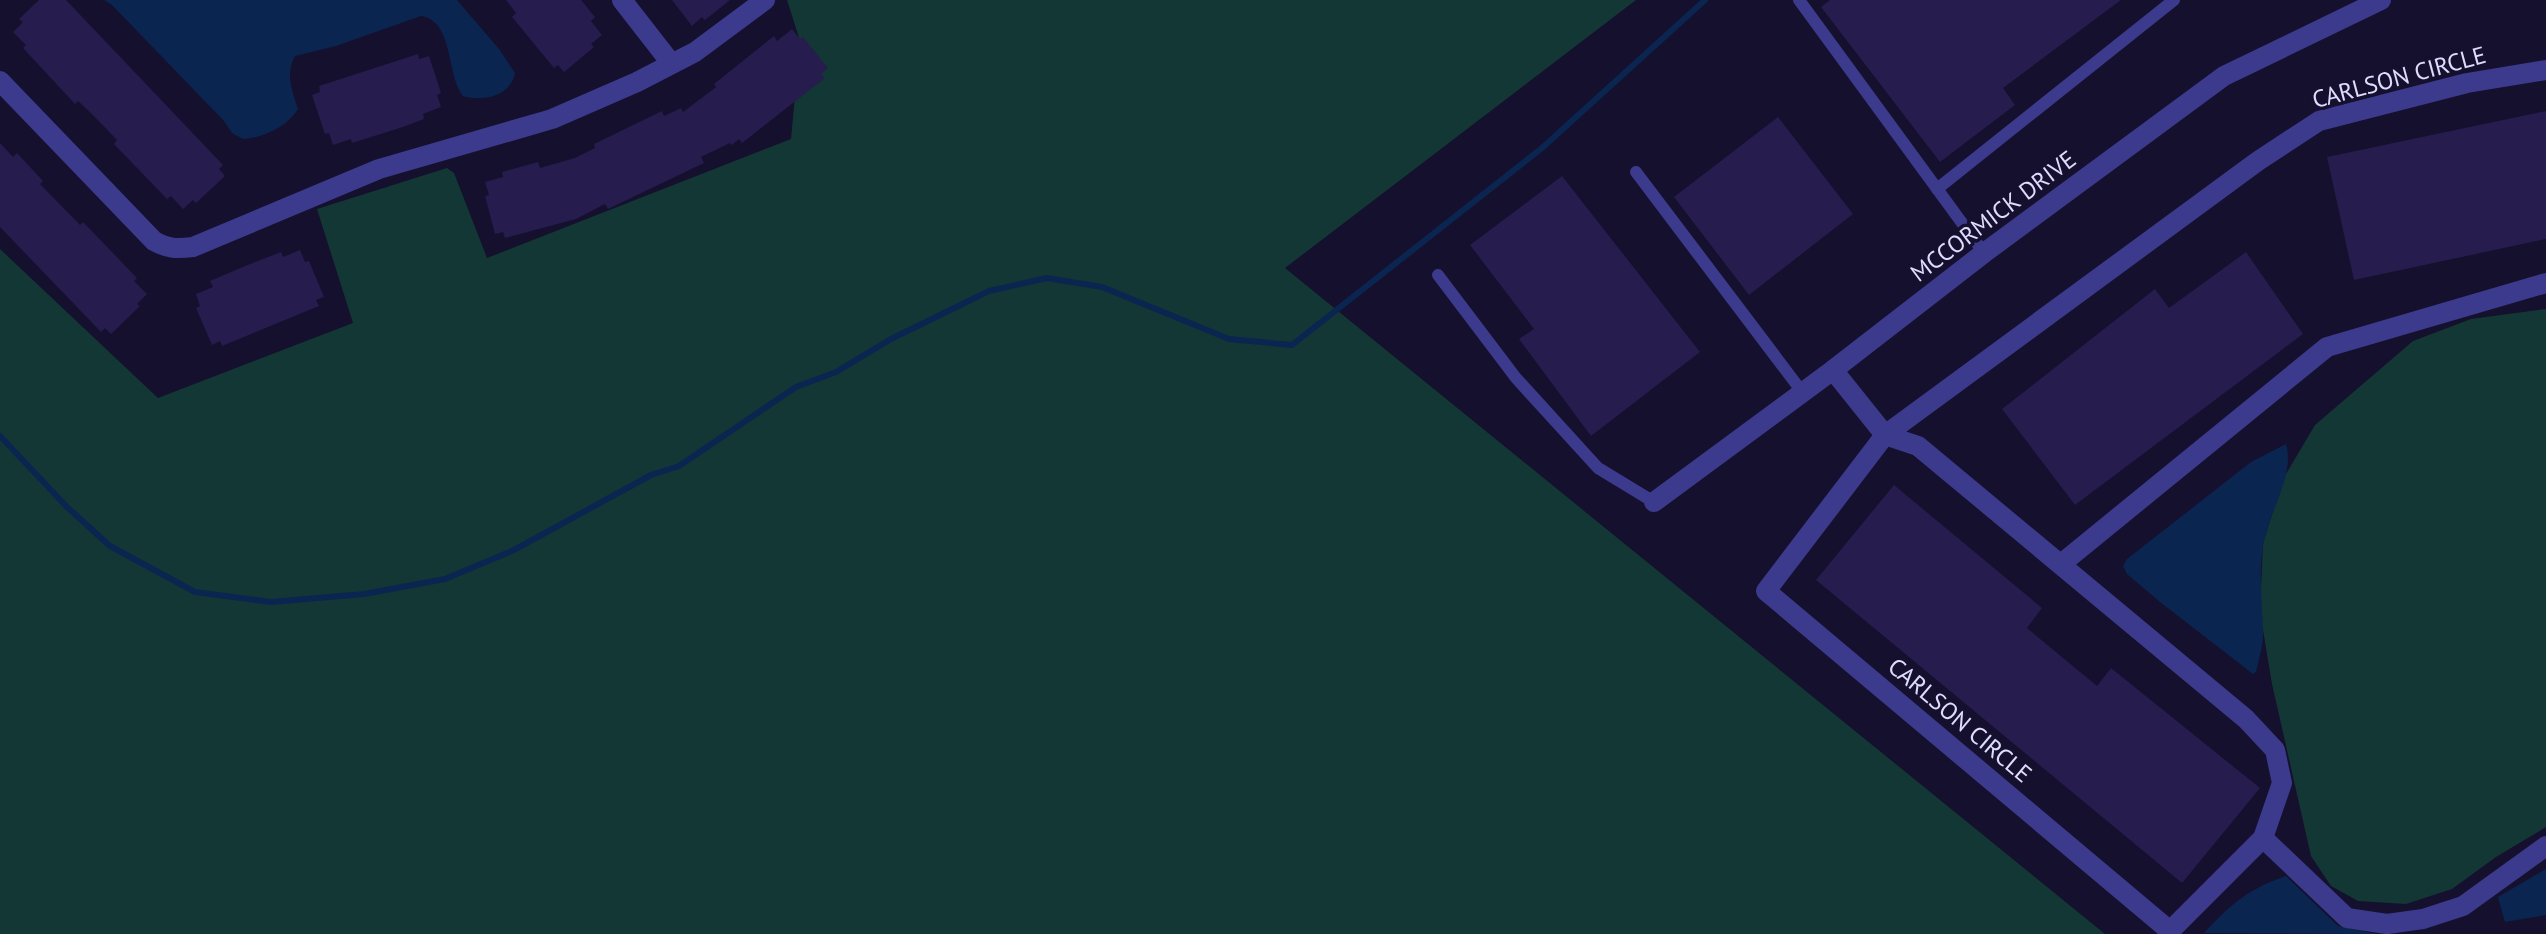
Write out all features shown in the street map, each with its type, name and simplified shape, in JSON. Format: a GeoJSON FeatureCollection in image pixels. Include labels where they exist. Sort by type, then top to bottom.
{"type":"FeatureCollection","features":[{"type":"Feature","properties":{"kind":"street"},"geometry":{"type":"LineString","coordinates":[[622,0],[671,63]]}},
{"type":"Feature","properties":{"kind":"street"},"geometry":{"type":"LineString","coordinates":[[0,81],[154,241],[166,249],[182,249],[379,169],[552,119],[637,82],[695,52],[765,0]]}},
{"type":"Feature","properties":{"kind":"street","name":"MCCORMICK DRIVE"},"geometry":{"type":"LineString","coordinates":[[1654,502],[2224,76],[2378,0]]}},
{"type":"Feature","properties":{"kind":"street","name":"CARLSON CIRCLE"},"geometry":{"type":"LineString","coordinates":[[1885,435],[1918,446],[2246,719],[2275,750],[2282,783],[2263,838],[2170,931],[1766,591],[1885,435],[2258,161],[2319,121],[2467,83],[2546,70]]}},
{"type":"Feature","properties":{"kind":"street"},"geometry":{"type":"LineString","coordinates":[[2061,564],[2327,347],[2546,283]]}},
{"type":"Feature","properties":{"kind":"street"},"geometry":{"type":"LineString","coordinates":[[1833,370],[1885,435]]}},
{"type":"Feature","properties":{"kind":"street"},"geometry":{"type":"LineString","coordinates":[[2263,838],[2347,918],[2387,924],[2423,919],[2463,906],[2546,846]]}},
{"type":"Feature","properties":{"kind":"lane"},"geometry":{"type":"LineString","coordinates":[[1799,0],[1984,253]]}},
{"type":"Feature","properties":{"kind":"lane"},"geometry":{"type":"LineString","coordinates":[[1937,189],[2174,0]]}},
{"type":"Feature","properties":{"kind":"lane"},"geometry":{"type":"LineString","coordinates":[[1636,172],[1803,393]]}},
{"type":"Feature","properties":{"kind":"lane"},"geometry":{"type":"LineString","coordinates":[[1438,275],[1516,378],[1598,468],[1654,502]]}},
{"type":"Feature","properties":{"kind":"green space"},"geometry":{"type":"Polygon","coordinates":[[[787,0],[1636,0],[1285,268],[2105,934],[0,934],[0,249],[158,398],[353,323],[317,209],[447,168],[454,173],[487,258],[791,139],[800,41],[787,0]]]}},
{"type":"Feature","properties":{"kind":"green space"},"geometry":{"type":"Polygon","coordinates":[[[2546,309],[2546,827],[2496,857],[2452,889],[2406,904],[2358,901],[2331,886],[2311,856],[2272,684],[2260,612],[2263,543],[2283,479],[2315,425],[2413,341],[2471,319],[2546,309]]]}},
{"type":"Feature","properties":{"kind":"water"},"geometry":{"type":"Polygon","coordinates":[[[104,0],[457,0],[499,49],[515,73],[502,92],[479,98],[463,96],[439,28],[432,20],[421,16],[336,46],[295,56],[290,75],[298,109],[288,121],[274,130],[243,139],[232,133],[224,121],[104,0]]]}},
{"type":"Feature","properties":{"kind":"water"},"geometry":{"type":"Polygon","coordinates":[[[2286,444],[2285,480],[2262,552],[2263,640],[2253,674],[2160,602],[2127,574],[2123,566],[2127,559],[2251,462],[2286,444]]]}},
{"type":"Feature","properties":{"kind":"water"},"geometry":{"type":"Polygon","coordinates":[[[2546,869],[2546,915],[2505,922],[2498,897],[2546,869]]]}},
{"type":"Feature","properties":{"kind":"water"},"geometry":{"type":"Polygon","coordinates":[[[2286,876],[2338,926],[2377,934],[2204,933],[2241,898],[2286,876]]]}},
{"type":"Feature","properties":{"kind":"building"},"geometry":{"type":"Polygon","coordinates":[[[39,0],[66,0],[223,165],[219,169],[225,176],[196,203],[193,200],[183,209],[171,196],[167,199],[114,144],[117,140],[78,101],[75,104],[23,48],[26,45],[13,32],[23,22],[19,19],[39,0]]]}},
{"type":"Feature","properties":{"kind":"building"},"geometry":{"type":"Polygon","coordinates":[[[506,0],[581,0],[595,17],[591,21],[602,35],[591,44],[594,47],[564,72],[558,65],[554,68],[512,17],[516,13],[506,0]]]}},
{"type":"Feature","properties":{"kind":"building"},"geometry":{"type":"Polygon","coordinates":[[[672,0],[730,0],[692,26],[672,0]]]}},
{"type":"Feature","properties":{"kind":"building"},"geometry":{"type":"Polygon","coordinates":[[[1830,0],[2121,0],[2003,88],[2015,105],[1940,162],[1821,7],[1830,0]]]}},
{"type":"Feature","properties":{"kind":"building"},"geometry":{"type":"Polygon","coordinates":[[[792,29],[800,39],[803,37],[828,68],[821,74],[825,78],[742,143],[739,139],[732,145],[730,143],[701,157],[704,163],[608,209],[605,204],[576,219],[505,238],[503,232],[495,234],[485,196],[489,195],[485,182],[503,177],[502,172],[538,162],[540,168],[575,158],[595,148],[594,144],[662,111],[664,116],[681,108],[683,112],[774,36],[777,41],[792,29]]]}},
{"type":"Feature","properties":{"kind":"building"},"geometry":{"type":"Polygon","coordinates":[[[418,54],[419,59],[429,56],[441,93],[437,95],[441,107],[423,114],[424,119],[403,127],[352,143],[351,139],[333,145],[329,133],[325,134],[312,95],[320,92],[319,86],[418,54]]]}},
{"type":"Feature","properties":{"kind":"building"},"geometry":{"type":"Polygon","coordinates":[[[2546,111],[2546,239],[2354,280],[2327,157],[2546,111]]]}},
{"type":"Feature","properties":{"kind":"building"},"geometry":{"type":"Polygon","coordinates":[[[1778,117],[1853,214],[1749,295],[1674,197],[1778,117]]]}},
{"type":"Feature","properties":{"kind":"building"},"geometry":{"type":"Polygon","coordinates":[[[0,143],[13,157],[17,153],[43,181],[40,184],[80,225],[83,222],[137,278],[134,281],[147,294],[137,304],[140,306],[111,334],[105,328],[101,332],[0,227],[0,143]]]}},
{"type":"Feature","properties":{"kind":"building"},"geometry":{"type":"Polygon","coordinates":[[[1562,176],[1700,352],[1591,436],[1519,339],[1534,329],[1470,245],[1562,176]]]}},
{"type":"Feature","properties":{"kind":"building"},"geometry":{"type":"Polygon","coordinates":[[[300,250],[305,262],[309,261],[324,297],[316,300],[319,306],[222,346],[220,341],[212,345],[196,308],[200,306],[196,294],[213,287],[210,281],[245,266],[281,252],[283,257],[300,250]]]}},
{"type":"Feature","properties":{"kind":"building"},"geometry":{"type":"Polygon","coordinates":[[[2246,252],[2303,334],[2075,505],[2002,409],[2155,289],[2169,308],[2246,252]]]}},
{"type":"Feature","properties":{"kind":"building"},"geometry":{"type":"Polygon","coordinates":[[[1894,485],[2042,608],[2027,628],[2097,686],[2111,668],[2260,788],[2182,883],[1816,580],[1894,485]]]}},
{"type":"Feature","properties":{"kind":"waterway"},"geometry":{"type":"LineString","coordinates":[[0,436],[67,507],[110,546],[195,592],[271,602],[364,594],[445,579],[514,550],[651,475],[679,466],[796,387],[836,372],[891,339],[989,291],[1047,278],[1102,287],[1229,339],[1292,345],[1542,148],[1705,0]]}}]}
